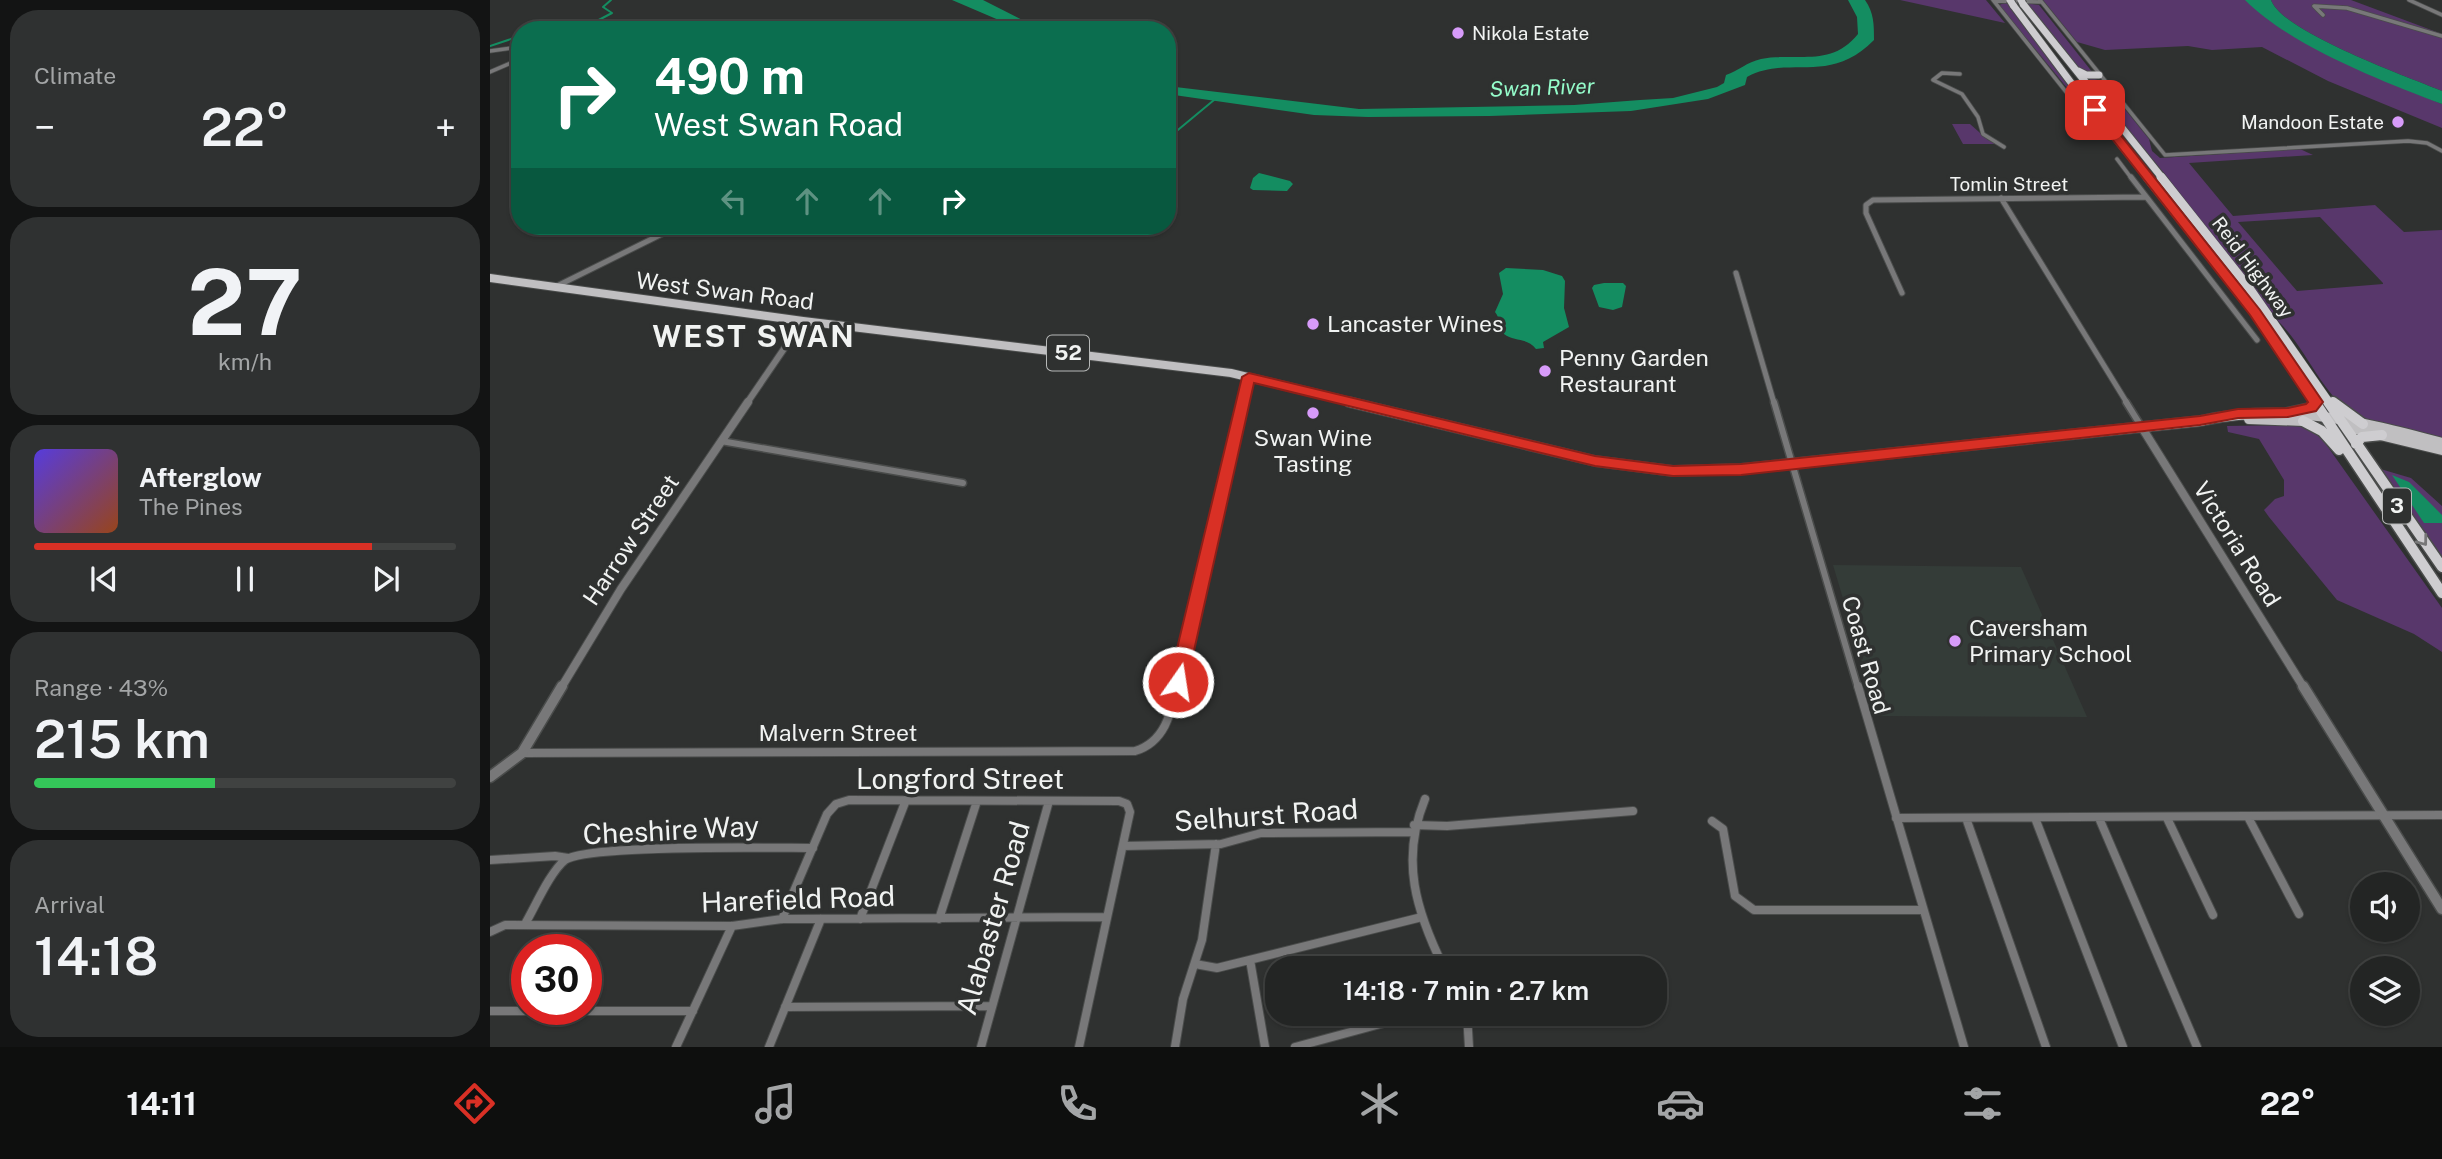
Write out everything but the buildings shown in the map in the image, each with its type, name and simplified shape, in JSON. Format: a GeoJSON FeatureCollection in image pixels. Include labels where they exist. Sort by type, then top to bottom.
{"type":"FeatureCollection","features":[{"type":"Feature","properties":{"kind":"highway","name":"Reid Highway"},"geometry":{"type":"LineString","coordinates":[[2012,2],[2207,249],[2316,402],[2352,461],[2442,593]]}},
{"type":"Feature","properties":{"kind":"highway","name":"Reid Highway"},"geometry":{"type":"LineString","coordinates":[[2022,2],[2096,98],[2221,250],[2442,567]]}},
{"type":"Feature","properties":{"kind":"highway"},"geometry":{"type":"LineString","coordinates":[[2061,54],[2082,75],[2101,78]]}},
{"type":"Feature","properties":{"kind":"highway"},"geometry":{"type":"LineString","coordinates":[[2096,98],[2086,79],[2101,78]]}},
{"type":"Feature","properties":{"kind":"highway"},"geometry":{"type":"LineString","coordinates":[[2095,110],[2102,124],[2095,129]]}},
{"type":"Feature","properties":{"kind":"highway"},"geometry":{"type":"LineString","coordinates":[[2095,129],[2111,134],[2126,148]]}},
{"type":"Feature","properties":{"kind":"highway"},"geometry":{"type":"LineString","coordinates":[[2325,396],[2363,424]]}},
{"type":"Feature","properties":{"kind":"highway"},"geometry":{"type":"LineString","coordinates":[[2288,413],[2311,408],[2316,402]]}},
{"type":"Feature","properties":{"kind":"highway"},"geometry":{"type":"LineString","coordinates":[[2303,421],[2322,431],[2352,461]]}},
{"type":"Feature","properties":{"kind":"highway"},"geometry":{"type":"LineString","coordinates":[[2356,444],[2362,437],[2382,435]]}},
{"type":"Feature","properties":{"kind":"main road","name":"West Swan Road"},"geometry":{"type":"LineString","coordinates":[[490,278],[803,321],[1249,377],[1595,461],[1673,471],[1741,470],[2200,421],[2327,420]]}},
{"type":"Feature","properties":{"kind":"main road","name":"West Swan Road"},"geometry":{"type":"LineString","coordinates":[[2200,421],[2238,413],[2288,413],[2343,423],[2442,450]]}},
{"type":"Feature","properties":{"kind":"main road","name":"West Swan Road"},"geometry":{"type":"LineString","coordinates":[[2343,423],[2363,424],[2442,443]]}},
{"type":"Feature","properties":{"kind":"street"},"geometry":{"type":"LineString","coordinates":[[1993,0],[2041,1],[2165,155],[2414,141],[2436,146],[2442,151]]}},
{"type":"Feature","properties":{"kind":"street"},"geometry":{"type":"LineString","coordinates":[[1993,0],[2082,112],[2089,126],[2095,129]]}},
{"type":"Feature","properties":{"kind":"street"},"geometry":{"type":"LineString","coordinates":[[2409,0],[2442,15]]}},
{"type":"Feature","properties":{"kind":"street"},"geometry":{"type":"LineString","coordinates":[[2323,15],[2314,6],[2347,8],[2442,36]]}},
{"type":"Feature","properties":{"kind":"street"},"geometry":{"type":"LineString","coordinates":[[490,51],[511,48]]}},
{"type":"Feature","properties":{"kind":"street"},"geometry":{"type":"LineString","coordinates":[[490,72],[511,63]]}},
{"type":"Feature","properties":{"kind":"street"},"geometry":{"type":"LineString","coordinates":[[1960,74],[1942,73],[1933,80],[1962,94],[1978,117],[1983,134],[2004,147]]}},
{"type":"Feature","properties":{"kind":"street"},"geometry":{"type":"LineString","coordinates":[[2117,159],[2258,340]]}},
{"type":"Feature","properties":{"kind":"street","name":"Tomlin Street"},"geometry":{"type":"LineString","coordinates":[[1902,293],[1866,213],[1866,205],[1873,200],[2146,197]]}},
{"type":"Feature","properties":{"kind":"street","name":"Victoria Road"},"geometry":{"type":"LineString","coordinates":[[2001,198],[2442,908]]}},
{"type":"Feature","properties":{"kind":"street"},"geometry":{"type":"LineString","coordinates":[[553,288],[660,235]]}},
{"type":"Feature","properties":{"kind":"street","name":"Coast Road"},"geometry":{"type":"LineString","coordinates":[[1736,273],[1964,1047]]}},
{"type":"Feature","properties":{"kind":"street","name":"Harrow Street"},"geometry":{"type":"LineString","coordinates":[[490,777],[522,753],[598,624],[803,321]]}},
{"type":"Feature","properties":{"kind":"street","name":"Malvern Street"},"geometry":{"type":"LineString","coordinates":[[522,753],[1135,751],[1149,748],[1170,716],[1249,377]]}},
{"type":"Feature","properties":{"kind":"street"},"geometry":{"type":"LineString","coordinates":[[721,440],[963,483]]}},
{"type":"Feature","properties":{"kind":"street"},"geometry":{"type":"LineString","coordinates":[[1425,799],[1413,828],[1413,879],[1422,916],[1439,956]]}},
{"type":"Feature","properties":{"kind":"street","name":"Longford Street"},"geometry":{"type":"LineString","coordinates":[[782,919],[827,814],[836,804],[849,800],[1119,801],[1127,804],[1130,812],[1123,846]]}},
{"type":"Feature","properties":{"kind":"street"},"geometry":{"type":"LineString","coordinates":[[860,919],[906,800]]}},
{"type":"Feature","properties":{"kind":"street"},"geometry":{"type":"LineString","coordinates":[[939,919],[977,801]]}},
{"type":"Feature","properties":{"kind":"street","name":"Alabaster Road"},"geometry":{"type":"LineString","coordinates":[[981,1047],[1049,801]]}},
{"type":"Feature","properties":{"kind":"street","name":"Selhurst Road"},"geometry":{"type":"LineString","coordinates":[[1123,846],[1216,844],[1261,833],[1447,826],[1633,811]]}},
{"type":"Feature","properties":{"kind":"street"},"geometry":{"type":"LineString","coordinates":[[1896,818],[2442,815]]}},
{"type":"Feature","properties":{"kind":"street"},"geometry":{"type":"LineString","coordinates":[[2248,817],[2299,914]]}},
{"type":"Feature","properties":{"kind":"street"},"geometry":{"type":"LineString","coordinates":[[1966,818],[2046,1047]]}},
{"type":"Feature","properties":{"kind":"street"},"geometry":{"type":"LineString","coordinates":[[2035,818],[2123,1047]]}},
{"type":"Feature","properties":{"kind":"street"},"geometry":{"type":"LineString","coordinates":[[2099,818],[2197,1047]]}},
{"type":"Feature","properties":{"kind":"street"},"geometry":{"type":"LineString","coordinates":[[2167,818],[2213,915]]}},
{"type":"Feature","properties":{"kind":"street"},"geometry":{"type":"LineString","coordinates":[[1712,821],[1723,829],[1735,896],[1754,910],[1923,910]]}},
{"type":"Feature","properties":{"kind":"street"},"geometry":{"type":"LineString","coordinates":[[1175,1047],[1183,999],[1202,940],[1216,844]]}},
{"type":"Feature","properties":{"kind":"street"},"geometry":{"type":"LineString","coordinates":[[1079,1047],[1123,846]]}},
{"type":"Feature","properties":{"kind":"street","name":"Cheshire Way"},"geometry":{"type":"LineString","coordinates":[[525,924],[560,865],[568,858],[652,849],[813,848]]}},
{"type":"Feature","properties":{"kind":"street"},"geometry":{"type":"LineString","coordinates":[[490,860],[555,856],[568,858]]}},
{"type":"Feature","properties":{"kind":"street"},"geometry":{"type":"LineString","coordinates":[[1195,964],[1217,968],[1422,916]]}},
{"type":"Feature","properties":{"kind":"street","name":"Harefield Road"},"geometry":{"type":"LineString","coordinates":[[491,930],[505,925],[525,924],[732,926],[782,919],[1106,918]]}},
{"type":"Feature","properties":{"kind":"street"},"geometry":{"type":"LineString","coordinates":[[769,1047],[821,919]]}},
{"type":"Feature","properties":{"kind":"street"},"geometry":{"type":"LineString","coordinates":[[676,1047],[732,926]]}},
{"type":"Feature","properties":{"kind":"street"},"geometry":{"type":"LineString","coordinates":[[1250,960],[1265,1047]]}},
{"type":"Feature","properties":{"kind":"street"},"geometry":{"type":"LineString","coordinates":[[785,1007],[992,1006]]}},
{"type":"Feature","properties":{"kind":"street"},"geometry":{"type":"LineString","coordinates":[[490,1011],[693,1011]]}},
{"type":"Feature","properties":{"kind":"street"},"geometry":{"type":"LineString","coordinates":[[1295,1047],[1373,1026]]}},
{"type":"Feature","properties":{"kind":"street"},"geometry":{"type":"LineString","coordinates":[[1468,1026],[1469,1047]]}},
{"type":"Feature","properties":{"kind":"shaded area"},"geometry":{"type":"Polygon","coordinates":[[[952,0],[983,0],[1024,21],[1001,21],[952,0]]]}},
{"type":"Feature","properties":{"kind":"shaded area"},"geometry":{"type":"Polygon","coordinates":[[[1848,0],[1865,0],[1873,19],[1874,40],[1857,54],[1841,62],[1825,66],[1763,71],[1747,77],[1745,85],[1708,99],[1631,111],[1368,117],[1314,115],[1176,95],[1176,87],[1359,109],[1574,105],[1673,98],[1717,87],[1724,83],[1726,75],[1756,60],[1813,57],[1837,51],[1848,45],[1858,34],[1857,17],[1848,0]]]}},
{"type":"Feature","properties":{"kind":"shaded area"},"geometry":{"type":"Polygon","coordinates":[[[1900,0],[1986,0],[2005,23],[1900,0]]]}},
{"type":"Feature","properties":{"kind":"shaded area"},"geometry":{"type":"Polygon","coordinates":[[[2043,0],[2247,0],[2282,29],[2306,42],[2381,79],[2442,104],[2442,128],[2328,81],[2262,47],[2212,50],[2188,46],[2105,50],[2077,42],[2043,0]]]}},
{"type":"Feature","properties":{"kind":"shaded area"},"geometry":{"type":"Polygon","coordinates":[[[2245,0],[2271,0],[2280,13],[2321,39],[2442,91],[2442,104],[2392,85],[2311,47],[2264,17],[2245,0]]]}},
{"type":"Feature","properties":{"kind":"shaded area"},"geometry":{"type":"Polygon","coordinates":[[[2271,0],[2351,0],[2442,34],[2442,91],[2321,39],[2280,13],[2271,0]]]}},
{"type":"Feature","properties":{"kind":"shaded area"},"geometry":{"type":"Polygon","coordinates":[[[2007,2],[2099,125],[2091,124],[2072,94],[1999,5],[2007,2]]]}},
{"type":"Feature","properties":{"kind":"shaded area"},"geometry":{"type":"Polygon","coordinates":[[[2025,3],[2039,5],[2093,73],[2080,72],[2025,3]]]}},
{"type":"Feature","properties":{"kind":"shaded area"},"geometry":{"type":"Polygon","coordinates":[[[2090,79],[2103,82],[2149,139],[2152,151],[2160,158],[2300,149],[2313,155],[2189,163],[2233,216],[2375,205],[2404,232],[2442,230],[2442,439],[2370,423],[2348,411],[2337,400],[2299,346],[2168,178],[2090,84],[2090,79]],[[2320,217],[2238,222],[2297,291],[2383,283],[2320,217]]]}},
{"type":"Feature","properties":{"kind":"shaded area"},"geometry":{"type":"Polygon","coordinates":[[[1952,124],[1970,124],[1988,140],[2001,144],[1963,144],[1952,124]]]}},
{"type":"Feature","properties":{"kind":"shaded area"},"geometry":{"type":"Polygon","coordinates":[[[1259,173],[1293,184],[1287,191],[1253,190],[1250,188],[1253,178],[1259,173]]]}},
{"type":"Feature","properties":{"kind":"shaded area"},"geometry":{"type":"Polygon","coordinates":[[[1506,268],[1543,270],[1562,276],[1565,281],[1564,308],[1569,327],[1543,342],[1544,348],[1536,349],[1529,343],[1502,332],[1495,312],[1503,294],[1499,273],[1506,268]]]}},
{"type":"Feature","properties":{"kind":"shaded area"},"geometry":{"type":"Polygon","coordinates":[[[1604,283],[1623,283],[1626,286],[1622,307],[1613,310],[1599,307],[1592,288],[1604,283]]]}},
{"type":"Feature","properties":{"kind":"shaded area"},"geometry":{"type":"Polygon","coordinates":[[[2227,426],[2304,427],[2318,433],[2442,608],[2442,652],[2414,634],[2337,600],[2264,510],[2275,499],[2284,496],[2284,480],[2259,439],[2228,432],[2227,426]]]}},
{"type":"Feature","properties":{"kind":"shaded area"},"geometry":{"type":"Polygon","coordinates":[[[2377,468],[2411,478],[2442,506],[2442,558],[2377,468]]]}},
{"type":"Feature","properties":{"kind":"shaded area"},"geometry":{"type":"Polygon","coordinates":[[[2392,475],[2409,482],[2442,515],[2442,523],[2424,523],[2392,475]]]}},
{"type":"Feature","properties":{"kind":"shaded area","name":"Caversham Primary School"},"geometry":{"type":"Polygon","coordinates":[[[1833,565],[2021,567],[2087,717],[1878,716],[1833,565]]]}},
{"type":"Feature","properties":{"kind":"waterway"},"geometry":{"type":"LineString","coordinates":[[597,21],[612,13],[603,7],[611,0]]}},
{"type":"Feature","properties":{"kind":"waterway"},"geometry":{"type":"LineString","coordinates":[[490,46],[511,39]]}},
{"type":"Feature","properties":{"kind":"waterway"},"geometry":{"type":"LineString","coordinates":[[1176,132],[1214,100]]}},
{"type":"Feature","properties":{"kind":"place","name":"Nikola Estate"},"geometry":{"type":"Point","coordinates":[1458,33]}},
{"type":"Feature","properties":{"kind":"place","name":"Mandoon Estate"},"geometry":{"type":"Point","coordinates":[2398,122]}},
{"type":"Feature","properties":{"kind":"place","name":"Lancaster Wines"},"geometry":{"type":"Point","coordinates":[1313,324]}},
{"type":"Feature","properties":{"kind":"place","name":"Penny Garden Restaurant"},"geometry":{"type":"Point","coordinates":[1545,371]}},
{"type":"Feature","properties":{"kind":"place","name":"Swan Wine Tasting"},"geometry":{"type":"Point","coordinates":[1313,413]}},
{"type":"Feature","properties":{"kind":"place","name":"Caversham Primary School"},"geometry":{"type":"Point","coordinates":[1955,641]}},
{"type":"Feature","properties":{"kind":"district","name":"WEST SWAN"},"geometry":{"type":"Point","coordinates":[754,337]}},
{"type":"Feature","properties":{"kind":"route"},"geometry":{"type":"LineString","coordinates":[[1178,682],[1249,377],[1595,461],[1673,471],[1741,470],[2200,421],[2238,413],[2288,413],[2311,408],[2316,402],[2255,313],[2095,110]]}},
{"type":"Feature","properties":{"kind":"water label","name":"Swan River"},"geometry":{"type":"Point","coordinates":[1542,88]}}]}
